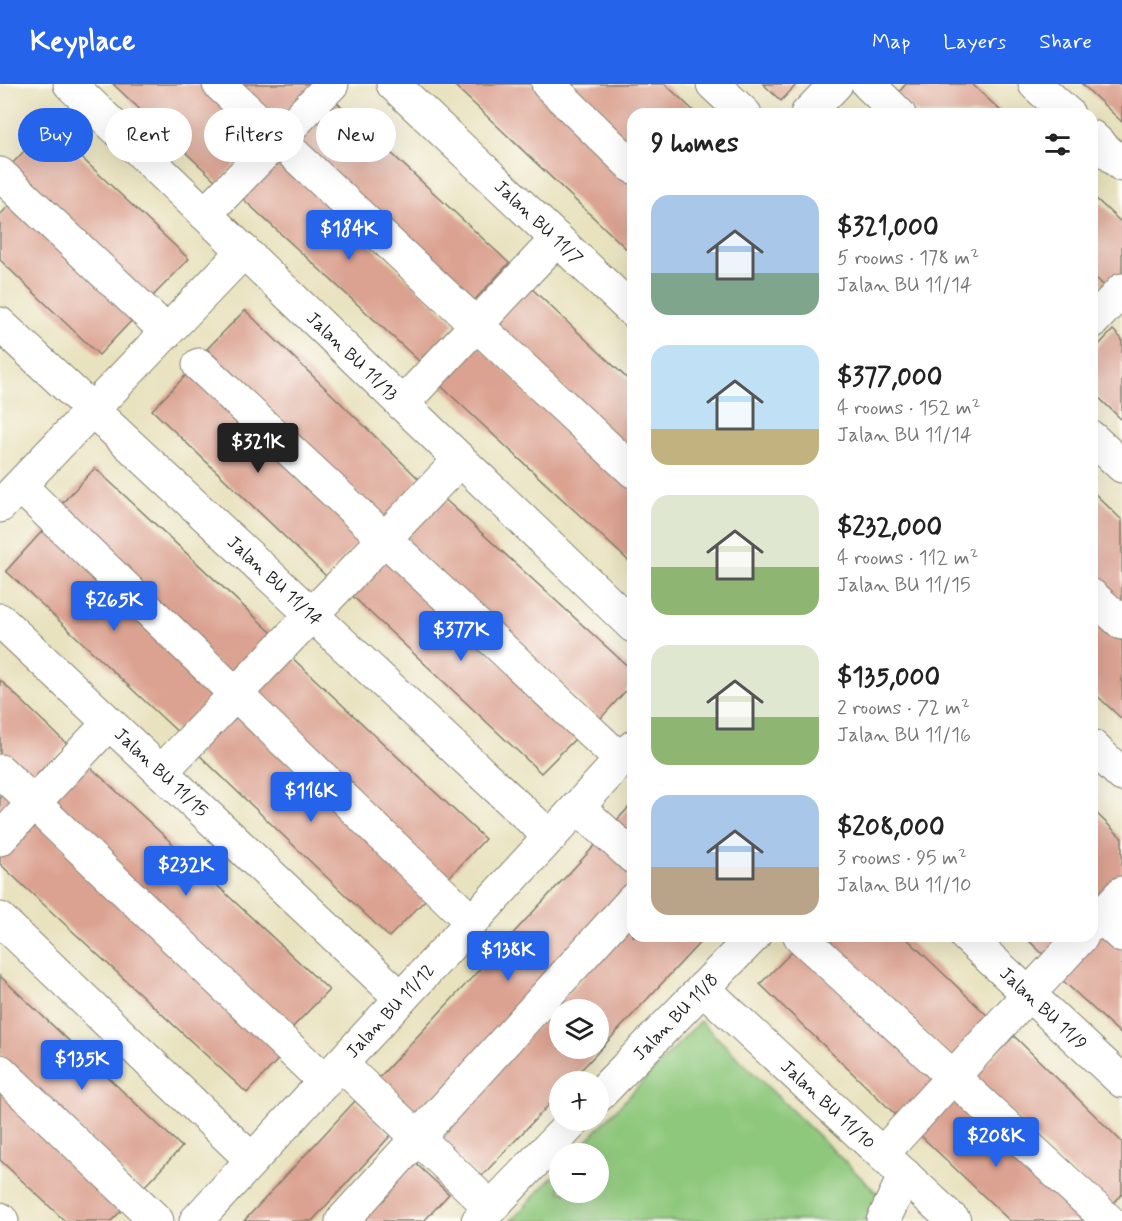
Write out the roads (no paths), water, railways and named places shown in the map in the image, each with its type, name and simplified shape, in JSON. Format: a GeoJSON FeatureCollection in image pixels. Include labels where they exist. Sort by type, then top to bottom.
{"type":"FeatureCollection","features":[{"type":"Feature","properties":{"kind":"street","name":"Jalan BU 11/13"},"geometry":{"type":"LineString","coordinates":[[70,84],[627,620]]}},
{"type":"Feature","properties":{"kind":"street"},"geometry":{"type":"LineString","coordinates":[[219,84],[244,108]]}},
{"type":"Feature","properties":{"kind":"street"},"geometry":{"type":"LineString","coordinates":[[304,113],[332,84]]}},
{"type":"Feature","properties":{"kind":"street","name":"Jalan BU 11/7"},"geometry":{"type":"LineString","coordinates":[[393,84],[557,239],[627,300]]}},
{"type":"Feature","properties":{"kind":"street"},"geometry":{"type":"LineString","coordinates":[[548,84],[627,161]]}},
{"type":"Feature","properties":{"kind":"street"},"geometry":{"type":"LineString","coordinates":[[713,84],[739,108]]}},
{"type":"Feature","properties":{"kind":"street"},"geometry":{"type":"LineString","coordinates":[[813,108],[836,84]]}},
{"type":"Feature","properties":{"kind":"street"},"geometry":{"type":"LineString","coordinates":[[868,84],[893,108]]}},
{"type":"Feature","properties":{"kind":"street"},"geometry":{"type":"LineString","coordinates":[[1035,84],[1061,108]]}},
{"type":"Feature","properties":{"kind":"street"},"geometry":{"type":"LineString","coordinates":[[1098,143],[1122,165]]}},
{"type":"Feature","properties":{"kind":"street"},"geometry":{"type":"LineString","coordinates":[[206,214],[257,162]]}},
{"type":"Feature","properties":{"kind":"street"},"geometry":{"type":"LineString","coordinates":[[302,162],[627,465]]}},
{"type":"Feature","properties":{"kind":"street"},"geometry":{"type":"LineString","coordinates":[[0,174],[167,332]]}},
{"type":"Feature","properties":{"kind":"street"},"geometry":{"type":"LineString","coordinates":[[402,404],[557,239]]}},
{"type":"Feature","properties":{"kind":"street"},"geometry":{"type":"LineString","coordinates":[[244,251],[10,496],[236,694],[472,922]]}},
{"type":"Feature","properties":{"kind":"street","name":"Jalan BU 11/14"},"geometry":{"type":"LineString","coordinates":[[0,324],[550,837]]}},
{"type":"Feature","properties":{"kind":"street"},"geometry":{"type":"LineString","coordinates":[[200,365],[385,539],[627,753]]}},
{"type":"Feature","properties":{"kind":"street"},"geometry":{"type":"LineString","coordinates":[[1098,444],[1122,466]]}},
{"type":"Feature","properties":{"kind":"street"},"geometry":{"type":"LineString","coordinates":[[161,772],[460,460]]}},
{"type":"Feature","properties":{"kind":"street"},"geometry":{"type":"LineString","coordinates":[[1098,601],[1122,623]]}},
{"type":"Feature","properties":{"kind":"street","name":"Jalan BU 11/15"},"geometry":{"type":"LineString","coordinates":[[0,620],[401,998]]}},
{"type":"Feature","properties":{"kind":"street"},"geometry":{"type":"LineString","coordinates":[[0,838],[109,723]]}},
{"type":"Feature","properties":{"kind":"street"},"geometry":{"type":"LineString","coordinates":[[1098,752],[1122,775]]}},
{"type":"Feature","properties":{"kind":"street","name":"Jalan BU 11/12"},"geometry":{"type":"LineString","coordinates":[[196,1221],[627,753]]}},
{"type":"Feature","properties":{"kind":"street"},"geometry":{"type":"LineString","coordinates":[[0,771],[333,1073],[418,1138],[485,1215],[565,1131]]}},
{"type":"Feature","properties":{"kind":"street"},"geometry":{"type":"LineString","coordinates":[[578,807],[627,852]]}},
{"type":"Feature","properties":{"kind":"street"},"geometry":{"type":"LineString","coordinates":[[1098,925],[1122,893]]}},
{"type":"Feature","properties":{"kind":"street"},"geometry":{"type":"LineString","coordinates":[[342,1221],[627,907]]}},
{"type":"Feature","properties":{"kind":"street"},"geometry":{"type":"LineString","coordinates":[[0,920],[252,1160]]}},
{"type":"Feature","properties":{"kind":"street","name":"Jalan BU 11/8"},"geometry":{"type":"LineString","coordinates":[[609,1085],[703,988],[736,942]]}},
{"type":"Feature","properties":{"kind":"street"},"geometry":{"type":"LineString","coordinates":[[807,942],[1109,1221]]}},
{"type":"Feature","properties":{"kind":"street","name":"Jalan BU 11/9"},"geometry":{"type":"LineString","coordinates":[[973,942],[1122,1082]]}},
{"type":"Feature","properties":{"kind":"street"},"geometry":{"type":"LineString","coordinates":[[883,1221],[893,1165],[952,1076],[1081,942]]}},
{"type":"Feature","properties":{"kind":"street","name":"Jalan BU 11/10"},"geometry":{"type":"LineString","coordinates":[[703,988],[954,1221]]}},
{"type":"Feature","properties":{"kind":"street"},"geometry":{"type":"LineString","coordinates":[[0,1071],[157,1221]]}}]}
